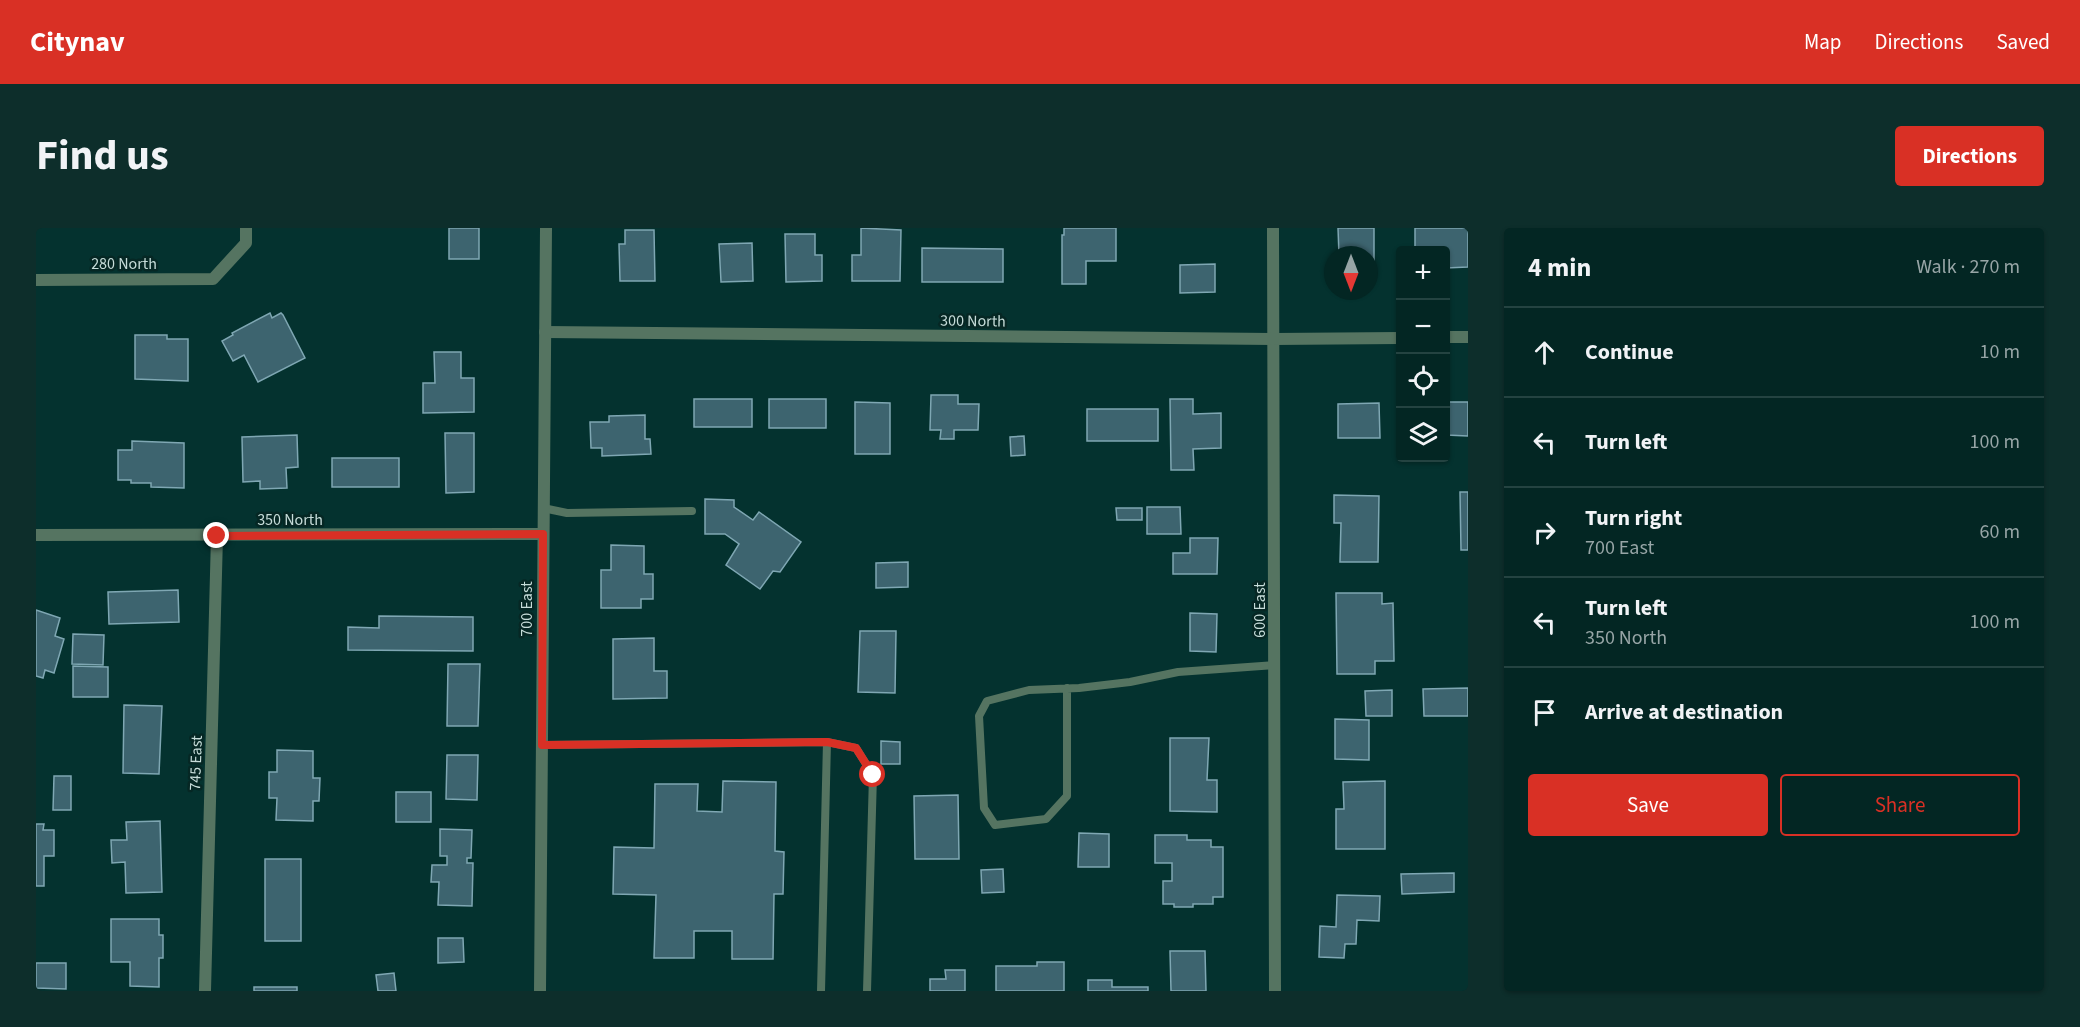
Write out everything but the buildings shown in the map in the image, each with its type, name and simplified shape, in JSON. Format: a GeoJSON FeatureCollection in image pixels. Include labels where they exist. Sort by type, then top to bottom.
{"type":"FeatureCollection","features":[{"type":"Feature","properties":{"kind":"street","name":"280 North"},"geometry":{"type":"LineString","coordinates":[[36,280],[213,279],[246,243],[246,228]]}},
{"type":"Feature","properties":{"kind":"street","name":"700 East"},"geometry":{"type":"LineString","coordinates":[[540,991],[546,228]]}},
{"type":"Feature","properties":{"kind":"street","name":"600 East"},"geometry":{"type":"LineString","coordinates":[[1273,228],[1276,665],[1275,991]]}},
{"type":"Feature","properties":{"kind":"street","name":"300 North"},"geometry":{"type":"LineString","coordinates":[[545,332],[1274,339],[1396,338]]}},
{"type":"Feature","properties":{"kind":"street"},"geometry":{"type":"LineString","coordinates":[[1450,337],[1468,337]]}},
{"type":"Feature","properties":{"kind":"street","name":"350 North"},"geometry":{"type":"LineString","coordinates":[[36,535],[543,534]]}},
{"type":"Feature","properties":{"kind":"street","name":"745 East"},"geometry":{"type":"LineString","coordinates":[[205,991],[217,536]]}},
{"type":"Feature","properties":{"kind":"lane"},"geometry":{"type":"LineString","coordinates":[[543,508],[567,513],[692,511]]}},
{"type":"Feature","properties":{"kind":"lane"},"geometry":{"type":"LineString","coordinates":[[1067,688],[1067,796],[1046,819],[994,825],[984,808],[979,716],[987,701],[1029,690],[1130,682],[1178,672],[1276,665]]}},
{"type":"Feature","properties":{"kind":"lane"},"geometry":{"type":"LineString","coordinates":[[821,991],[827,742]]}},
{"type":"Feature","properties":{"kind":"lane"},"geometry":{"type":"LineString","coordinates":[[542,745],[827,742],[856,748],[873,775],[867,991]]}},
{"type":"Feature","properties":{"kind":"route"},"geometry":{"type":"LineString","coordinates":[[217,536],[543,534],[542,745],[827,742],[856,748],[873,775]]}}]}
